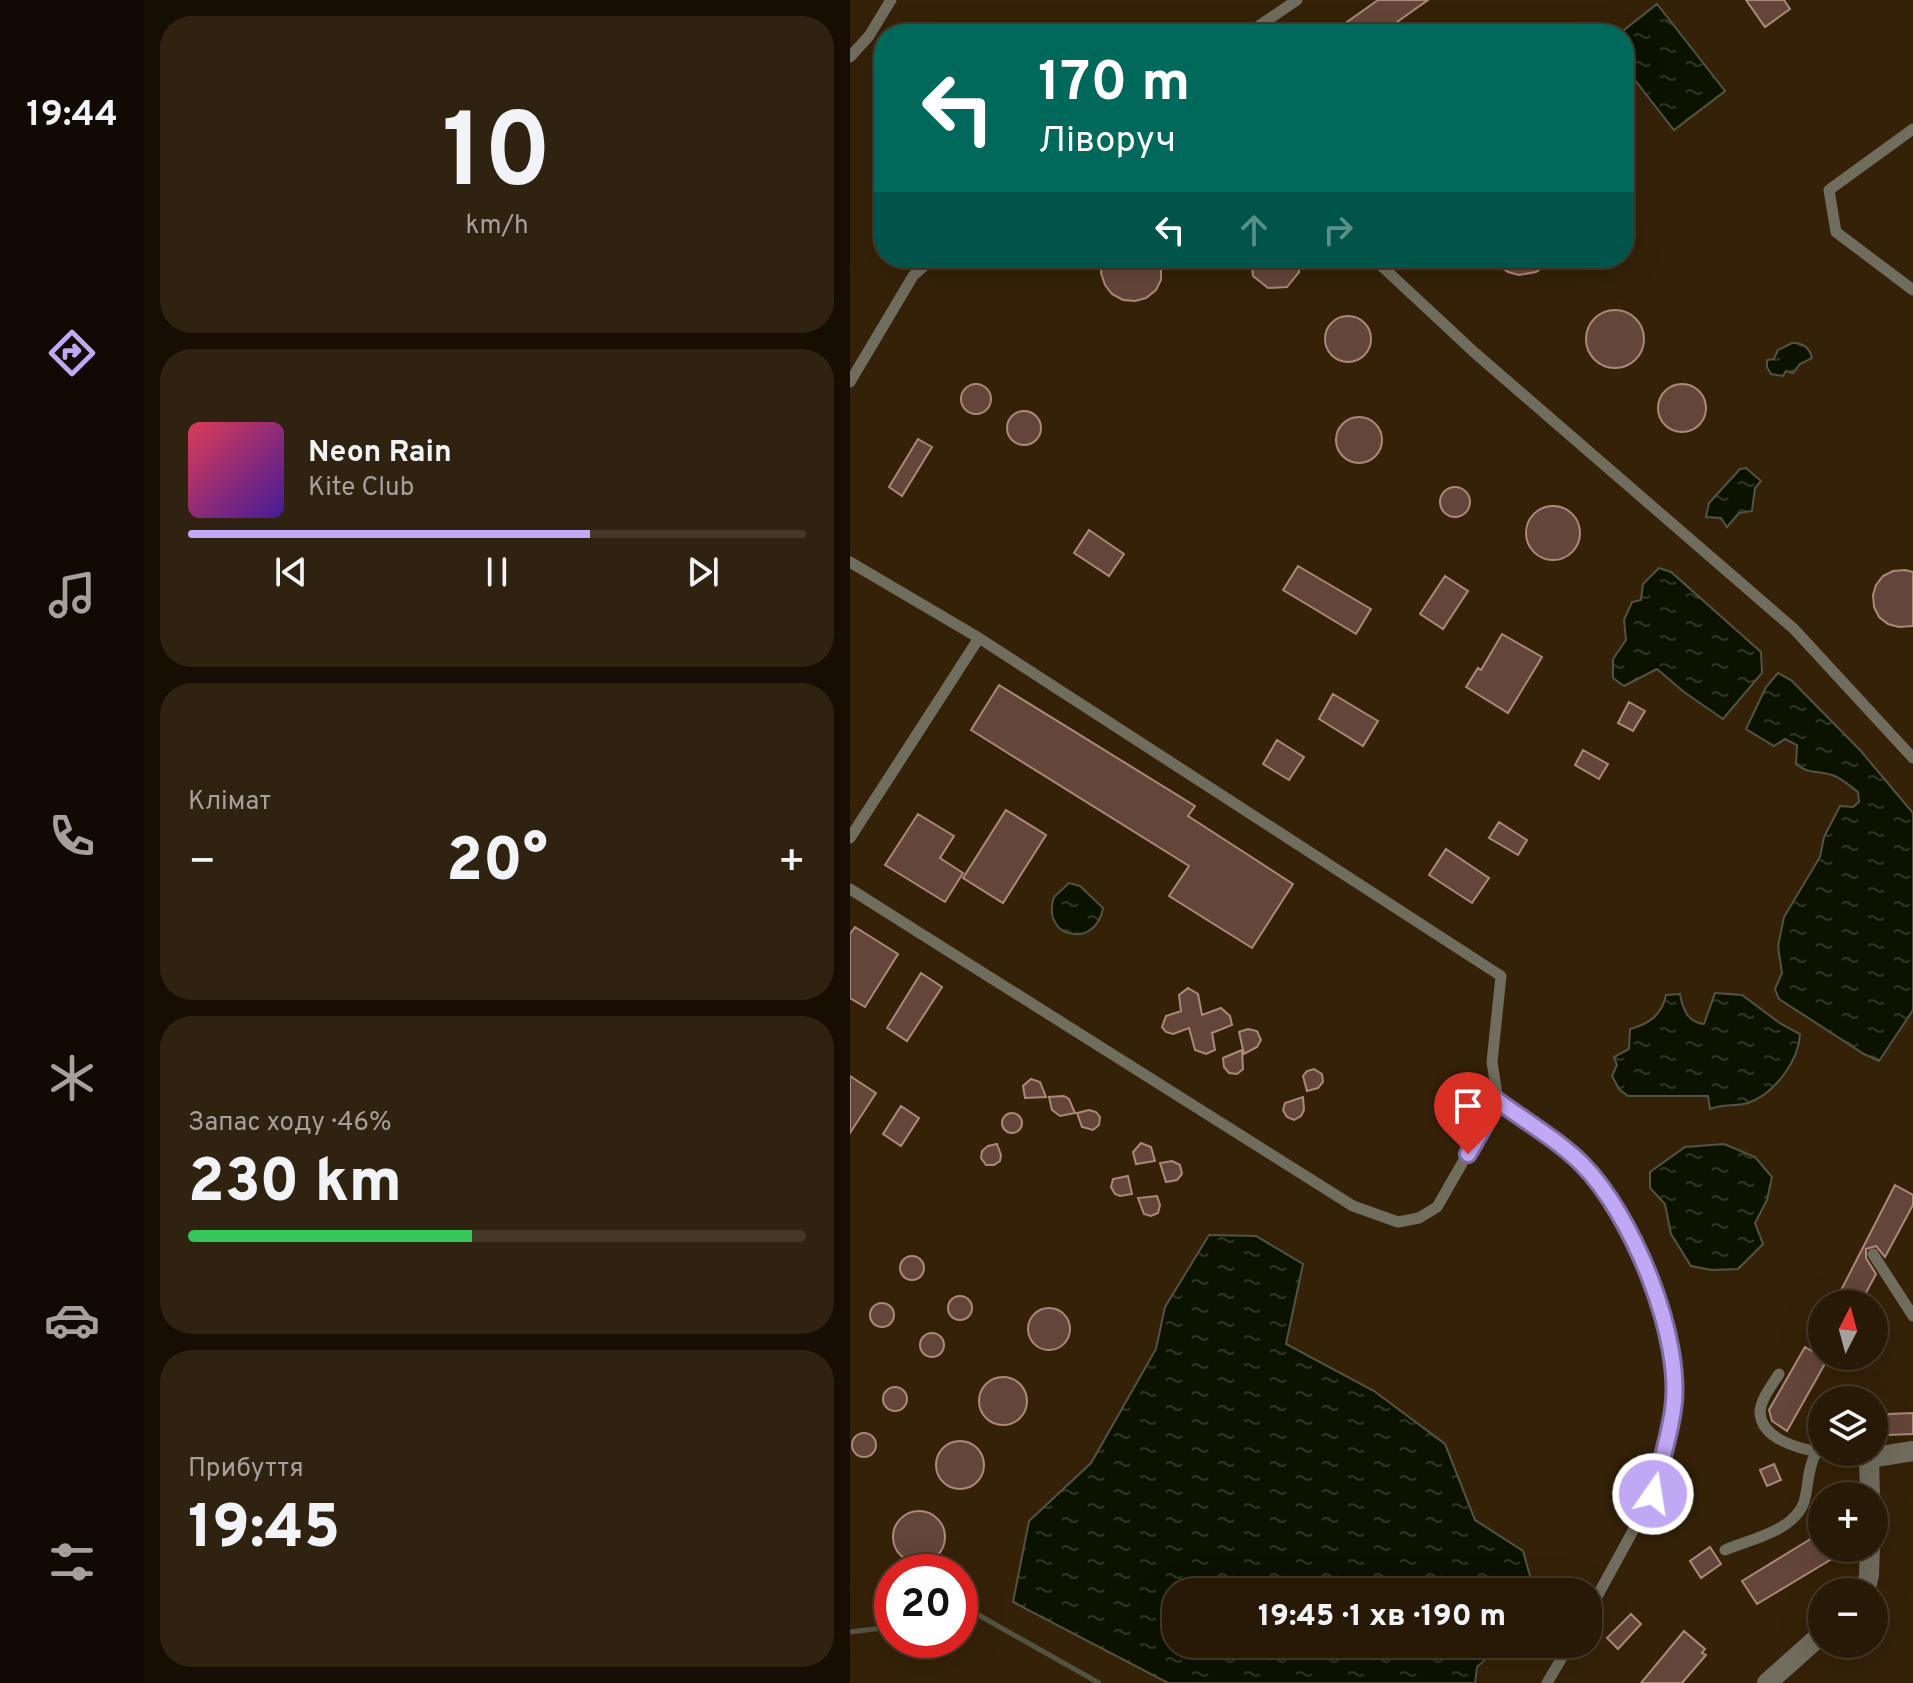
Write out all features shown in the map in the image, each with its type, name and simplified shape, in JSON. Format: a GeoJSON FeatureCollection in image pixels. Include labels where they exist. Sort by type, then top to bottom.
{"type":"FeatureCollection","features":[{"type":"Feature","properties":{"kind":"street"},"geometry":{"type":"LineString","coordinates":[[1888,1455],[1913,1451]]}},
{"type":"Feature","properties":{"kind":"street"},"geometry":{"type":"LineString","coordinates":[[1767,1683],[1808,1646]]}},
{"type":"Feature","properties":{"kind":"lane"},"geometry":{"type":"LineString","coordinates":[[876,24],[891,0]]}},
{"type":"Feature","properties":{"kind":"lane"},"geometry":{"type":"LineString","coordinates":[[1262,24],[1297,0]]}},
{"type":"Feature","properties":{"kind":"lane"},"geometry":{"type":"LineString","coordinates":[[850,57],[874,28]]}},
{"type":"Feature","properties":{"kind":"lane"},"geometry":{"type":"LineString","coordinates":[[1913,129],[1829,190],[1836,232],[1913,290]]}},
{"type":"Feature","properties":{"kind":"lane"},"geometry":{"type":"LineString","coordinates":[[850,382],[913,276],[922,268]]}},
{"type":"Feature","properties":{"kind":"lane"},"geometry":{"type":"LineString","coordinates":[[1384,268],[1475,353],[1794,629],[1913,758]]}},
{"type":"Feature","properties":{"kind":"lane"},"geometry":{"type":"LineString","coordinates":[[850,562],[979,638],[1501,976],[1492,1062],[1498,1101],[1437,1207],[1419,1218],[1398,1222],[1353,1206],[850,889]]}},
{"type":"Feature","properties":{"kind":"lane"},"geometry":{"type":"LineString","coordinates":[[850,838],[979,638]]}},
{"type":"Feature","properties":{"kind":"lane"},"geometry":{"type":"LineString","coordinates":[[1498,1101],[1582,1164],[1618,1211],[1653,1283],[1673,1355],[1674,1409],[1653,1494],[1602,1587]]}},
{"type":"Feature","properties":{"kind":"lane"},"geometry":{"type":"LineString","coordinates":[[1873,1254],[1913,1316]]}},
{"type":"Feature","properties":{"kind":"lane"},"geometry":{"type":"LineString","coordinates":[[1779,1374],[1761,1405],[1760,1415],[1772,1435],[1808,1450]]}},
{"type":"Feature","properties":{"kind":"lane"},"geometry":{"type":"LineString","coordinates":[[1725,1550],[1786,1525],[1796,1517],[1804,1502],[1810,1466]]}},
{"type":"Feature","properties":{"kind":"lane"},"geometry":{"type":"LineString","coordinates":[[1547,1683],[1562,1658]]}},
{"type":"Feature","properties":{"kind":"water"},"geometry":{"type":"Polygon","coordinates":[[[1657,4],[1725,91],[1674,130],[1634,79],[1632,24],[1657,4]]]}},
{"type":"Feature","properties":{"kind":"water"},"geometry":{"type":"Polygon","coordinates":[[[1792,343],[1805,346],[1812,358],[1800,364],[1793,373],[1786,371],[1783,376],[1771,374],[1767,360],[1774,359],[1778,350],[1792,343]]]}},
{"type":"Feature","properties":{"kind":"water"},"geometry":{"type":"Polygon","coordinates":[[[1746,468],[1761,481],[1755,488],[1752,511],[1739,513],[1727,527],[1721,518],[1706,517],[1709,503],[1740,469],[1746,468]]]}},
{"type":"Feature","properties":{"kind":"water"},"geometry":{"type":"Polygon","coordinates":[[[1659,568],[1671,572],[1761,652],[1762,673],[1723,719],[1657,669],[1624,686],[1613,678],[1613,659],[1626,640],[1624,620],[1632,602],[1641,600],[1643,584],[1659,568]]]}},
{"type":"Feature","properties":{"kind":"water"},"geometry":{"type":"Polygon","coordinates":[[[1778,673],[1791,680],[1860,750],[1913,813],[1913,1010],[1879,1061],[1779,999],[1775,989],[1782,973],[1778,946],[1784,917],[1820,857],[1824,837],[1840,806],[1853,807],[1859,802],[1858,792],[1840,779],[1796,764],[1797,745],[1785,739],[1774,746],[1746,729],[1766,687],[1778,673]]]}},
{"type":"Feature","properties":{"kind":"water"},"geometry":{"type":"Polygon","coordinates":[[[1069,883],[1080,886],[1103,908],[1098,921],[1081,934],[1062,930],[1055,922],[1052,911],[1054,897],[1069,883]]]}},
{"type":"Feature","properties":{"kind":"water"},"geometry":{"type":"Polygon","coordinates":[[[1715,993],[1742,995],[1800,1034],[1795,1055],[1776,1084],[1748,1103],[1710,1109],[1708,1096],[1628,1096],[1619,1089],[1612,1076],[1617,1065],[1614,1057],[1629,1049],[1630,1029],[1654,1018],[1666,995],[1680,994],[1690,1017],[1704,1024],[1715,993]]]}},
{"type":"Feature","properties":{"kind":"water"},"geometry":{"type":"Polygon","coordinates":[[[1724,1144],[1755,1157],[1772,1177],[1767,1200],[1755,1223],[1763,1244],[1738,1269],[1712,1270],[1691,1266],[1671,1234],[1665,1204],[1650,1188],[1650,1172],[1685,1147],[1724,1144]]]}},
{"type":"Feature","properties":{"kind":"water"},"geometry":{"type":"Polygon","coordinates":[[[1209,1235],[1256,1236],[1303,1264],[1286,1344],[1374,1391],[1445,1444],[1475,1520],[1523,1551],[1531,1578],[1162,1578],[1162,1658],[1487,1658],[1477,1667],[1475,1683],[1168,1683],[1013,1602],[1029,1521],[1091,1463],[1156,1349],[1165,1307],[1209,1235]]]}},
{"type":"Feature","properties":{"kind":"building"},"geometry":{"type":"Polygon","coordinates":[[[1378,0],[1428,0],[1394,24],[1347,22],[1378,0]]]}},
{"type":"Feature","properties":{"kind":"building"},"geometry":{"type":"Polygon","coordinates":[[[1746,0],[1784,0],[1790,9],[1765,27],[1746,0]]]}},
{"type":"Feature","properties":{"kind":"building"},"geometry":{"type":"Polygon","coordinates":[[[1102,268],[1161,268],[1161,280],[1156,290],[1146,298],[1123,300],[1112,294],[1101,273],[1102,268]]]}},
{"type":"Feature","properties":{"kind":"building"},"geometry":{"type":"Polygon","coordinates":[[[1252,268],[1299,268],[1287,287],[1268,288],[1253,276],[1252,268]]]}},
{"type":"Feature","properties":{"kind":"building"},"geometry":{"type":"Polygon","coordinates":[[[1503,268],[1542,268],[1519,275],[1503,268]]]}},
{"type":"Feature","properties":{"kind":"building"},"geometry":{"type":"Polygon","coordinates":[[[1615,310],[1626,312],[1635,319],[1642,328],[1642,350],[1635,359],[1626,366],[1615,368],[1604,366],[1595,359],[1588,350],[1586,339],[1588,328],[1595,319],[1604,312],[1615,310]]]}},
{"type":"Feature","properties":{"kind":"building"},"geometry":{"type":"Polygon","coordinates":[[[1348,316],[1364,323],[1371,339],[1364,355],[1348,362],[1332,355],[1325,339],[1332,323],[1348,316]]]}},
{"type":"Feature","properties":{"kind":"building"},"geometry":{"type":"Polygon","coordinates":[[[976,384],[987,388],[991,399],[987,410],[976,414],[965,410],[961,399],[965,388],[976,384]]]}},
{"type":"Feature","properties":{"kind":"building"},"geometry":{"type":"Polygon","coordinates":[[[1682,384],[1699,391],[1706,408],[1699,425],[1682,432],[1665,425],[1658,408],[1665,391],[1682,384]]]}},
{"type":"Feature","properties":{"kind":"building"},"geometry":{"type":"Polygon","coordinates":[[[1024,411],[1036,416],[1041,428],[1036,440],[1024,445],[1012,440],[1007,428],[1012,416],[1024,411]]]}},
{"type":"Feature","properties":{"kind":"building"},"geometry":{"type":"Polygon","coordinates":[[[1359,417],[1375,424],[1382,440],[1375,456],[1359,463],[1343,456],[1336,440],[1343,424],[1359,417]]]}},
{"type":"Feature","properties":{"kind":"building"},"geometry":{"type":"Polygon","coordinates":[[[918,439],[932,447],[902,496],[889,487],[918,439]]]}},
{"type":"Feature","properties":{"kind":"building"},"geometry":{"type":"Polygon","coordinates":[[[1455,487],[1466,491],[1470,502],[1466,513],[1455,517],[1444,513],[1440,502],[1444,491],[1455,487]]]}},
{"type":"Feature","properties":{"kind":"building"},"geometry":{"type":"Polygon","coordinates":[[[1553,506],[1572,514],[1580,533],[1572,552],[1553,560],[1534,552],[1526,533],[1534,514],[1553,506]]]}},
{"type":"Feature","properties":{"kind":"building"},"geometry":{"type":"Polygon","coordinates":[[[1089,530],[1124,554],[1109,576],[1074,553],[1089,530]]]}},
{"type":"Feature","properties":{"kind":"building"},"geometry":{"type":"Polygon","coordinates":[[[1298,566],[1371,609],[1356,634],[1283,590],[1298,566]]]}},
{"type":"Feature","properties":{"kind":"building"},"geometry":{"type":"Polygon","coordinates":[[[1905,570],[1913,572],[1913,626],[1899,627],[1879,617],[1873,595],[1883,576],[1905,570]]]}},
{"type":"Feature","properties":{"kind":"building"},"geometry":{"type":"Polygon","coordinates":[[[1445,576],[1468,591],[1443,629],[1420,614],[1445,576]]]}},
{"type":"Feature","properties":{"kind":"building"},"geometry":{"type":"Polygon","coordinates":[[[1502,634],[1542,657],[1508,713],[1466,687],[1478,668],[1481,670],[1502,634]]]}},
{"type":"Feature","properties":{"kind":"building"},"geometry":{"type":"Polygon","coordinates":[[[999,685],[1195,806],[1188,816],[1293,884],[1252,948],[1169,896],[1189,866],[971,730],[999,685]]]}},
{"type":"Feature","properties":{"kind":"building"},"geometry":{"type":"Polygon","coordinates":[[[1333,694],[1378,721],[1363,746],[1319,719],[1333,694]]]}},
{"type":"Feature","properties":{"kind":"building"},"geometry":{"type":"Polygon","coordinates":[[[1629,702],[1645,711],[1633,731],[1618,723],[1629,702]]]}},
{"type":"Feature","properties":{"kind":"building"},"geometry":{"type":"Polygon","coordinates":[[[1277,740],[1304,757],[1289,780],[1263,764],[1277,740]]]}},
{"type":"Feature","properties":{"kind":"building"},"geometry":{"type":"Polygon","coordinates":[[[1583,750],[1608,764],[1599,779],[1575,765],[1583,750]]]}},
{"type":"Feature","properties":{"kind":"building"},"geometry":{"type":"Polygon","coordinates":[[[1006,810],[1046,835],[1003,903],[963,878],[1006,810]]]}},
{"type":"Feature","properties":{"kind":"building"},"geometry":{"type":"Polygon","coordinates":[[[918,814],[954,836],[940,858],[963,873],[945,902],[885,865],[918,814]]]}},
{"type":"Feature","properties":{"kind":"building"},"geometry":{"type":"Polygon","coordinates":[[[1499,822],[1527,840],[1518,855],[1489,838],[1499,822]]]}},
{"type":"Feature","properties":{"kind":"building"},"geometry":{"type":"Polygon","coordinates":[[[1446,849],[1489,878],[1472,903],[1429,875],[1446,849]]]}},
{"type":"Feature","properties":{"kind":"building"},"geometry":{"type":"Polygon","coordinates":[[[855,927],[898,954],[865,1007],[850,998],[850,934],[855,927]]]}},
{"type":"Feature","properties":{"kind":"building"},"geometry":{"type":"Polygon","coordinates":[[[921,973],[942,987],[907,1041],[887,1028],[921,973]]]}},
{"type":"Feature","properties":{"kind":"building"},"geometry":{"type":"Polygon","coordinates":[[[1188,988],[1198,994],[1202,1015],[1221,1008],[1230,1016],[1232,1025],[1212,1033],[1215,1050],[1206,1054],[1195,1050],[1189,1028],[1173,1034],[1162,1027],[1166,1016],[1181,1011],[1179,995],[1188,988]]]}},
{"type":"Feature","properties":{"kind":"building"},"geometry":{"type":"Polygon","coordinates":[[[1248,1029],[1257,1031],[1261,1040],[1257,1047],[1244,1054],[1239,1032],[1248,1029]]]}},
{"type":"Feature","properties":{"kind":"building"},"geometry":{"type":"Polygon","coordinates":[[[1242,1050],[1243,1069],[1237,1074],[1229,1073],[1224,1067],[1223,1058],[1242,1050]]]}},
{"type":"Feature","properties":{"kind":"building"},"geometry":{"type":"Polygon","coordinates":[[[1314,1069],[1322,1074],[1323,1082],[1318,1088],[1307,1091],[1303,1076],[1314,1069]]]}},
{"type":"Feature","properties":{"kind":"building"},"geometry":{"type":"Polygon","coordinates":[[[850,1076],[876,1093],[850,1133],[850,1076]]]}},
{"type":"Feature","properties":{"kind":"building"},"geometry":{"type":"Polygon","coordinates":[[[1031,1079],[1040,1082],[1046,1097],[1025,1098],[1023,1086],[1031,1079]]]}},
{"type":"Feature","properties":{"kind":"building"},"geometry":{"type":"Polygon","coordinates":[[[1064,1096],[1069,1099],[1075,1113],[1060,1116],[1052,1110],[1049,1097],[1064,1096]]]}},
{"type":"Feature","properties":{"kind":"building"},"geometry":{"type":"Polygon","coordinates":[[[1303,1097],[1301,1116],[1294,1120],[1287,1117],[1283,1110],[1285,1103],[1303,1097]]]}},
{"type":"Feature","properties":{"kind":"building"},"geometry":{"type":"Polygon","coordinates":[[[901,1106],[919,1118],[901,1146],[883,1134],[901,1106]]]}},
{"type":"Feature","properties":{"kind":"building"},"geometry":{"type":"Polygon","coordinates":[[[1089,1110],[1100,1117],[1099,1125],[1093,1130],[1082,1127],[1077,1113],[1089,1110]]]}},
{"type":"Feature","properties":{"kind":"building"},"geometry":{"type":"Polygon","coordinates":[[[1008,1113],[1016,1113],[1022,1123],[1016,1133],[1008,1133],[1002,1127],[1002,1119],[1008,1113]]]}},
{"type":"Feature","properties":{"kind":"building"},"geometry":{"type":"Polygon","coordinates":[[[1141,1143],[1151,1147],[1155,1161],[1136,1164],[1133,1152],[1141,1143]]]}},
{"type":"Feature","properties":{"kind":"building"},"geometry":{"type":"Polygon","coordinates":[[[997,1144],[1000,1161],[986,1165],[981,1158],[982,1151],[997,1144]]]}},
{"type":"Feature","properties":{"kind":"building"},"geometry":{"type":"Polygon","coordinates":[[[1172,1161],[1180,1165],[1182,1174],[1177,1180],[1166,1182],[1160,1163],[1172,1161]]]}},
{"type":"Feature","properties":{"kind":"building"},"geometry":{"type":"Polygon","coordinates":[[[1128,1176],[1132,1194],[1115,1194],[1111,1187],[1113,1179],[1128,1176]]]}},
{"type":"Feature","properties":{"kind":"building"},"geometry":{"type":"Polygon","coordinates":[[[1895,1185],[1913,1195],[1913,1205],[1885,1257],[1876,1246],[1866,1249],[1866,1258],[1876,1274],[1867,1290],[1841,1290],[1895,1185]]]}},
{"type":"Feature","properties":{"kind":"building"},"geometry":{"type":"Polygon","coordinates":[[[1157,1196],[1160,1205],[1158,1213],[1151,1216],[1144,1214],[1138,1198],[1157,1196]]]}},
{"type":"Feature","properties":{"kind":"building"},"geometry":{"type":"Polygon","coordinates":[[[912,1256],[923,1263],[924,1268],[917,1279],[912,1280],[901,1273],[900,1268],[907,1257],[912,1256]]]}},
{"type":"Feature","properties":{"kind":"building"},"geometry":{"type":"Polygon","coordinates":[[[960,1296],[969,1299],[972,1308],[969,1317],[960,1320],[951,1317],[948,1308],[951,1299],[960,1296]]]}},
{"type":"Feature","properties":{"kind":"building"},"geometry":{"type":"Polygon","coordinates":[[[882,1303],[891,1306],[894,1315],[891,1324],[882,1327],[873,1324],[870,1315],[873,1306],[882,1303]]]}},
{"type":"Feature","properties":{"kind":"building"},"geometry":{"type":"Polygon","coordinates":[[[1049,1308],[1064,1314],[1070,1329],[1064,1344],[1049,1350],[1034,1344],[1028,1329],[1034,1314],[1049,1308]]]}},
{"type":"Feature","properties":{"kind":"building"},"geometry":{"type":"Polygon","coordinates":[[[932,1333],[941,1336],[944,1345],[941,1354],[932,1357],[923,1354],[920,1345],[923,1336],[932,1333]]]}},
{"type":"Feature","properties":{"kind":"building"},"geometry":{"type":"Polygon","coordinates":[[[1805,1347],[1808,1349],[1808,1370],[1821,1370],[1812,1386],[1808,1386],[1808,1394],[1787,1431],[1772,1421],[1769,1410],[1805,1347]]]}},
{"type":"Feature","properties":{"kind":"building"},"geometry":{"type":"Polygon","coordinates":[[[1003,1377],[1020,1384],[1027,1401],[1020,1418],[1003,1425],[986,1418],[979,1401],[986,1384],[1003,1377]]]}},
{"type":"Feature","properties":{"kind":"building"},"geometry":{"type":"Polygon","coordinates":[[[895,1387],[906,1394],[907,1399],[900,1410],[895,1411],[884,1404],[883,1399],[890,1388],[895,1387]]]}},
{"type":"Feature","properties":{"kind":"building"},"geometry":{"type":"Polygon","coordinates":[[[1913,1413],[1913,1434],[1888,1435],[1888,1414],[1913,1413]]]}},
{"type":"Feature","properties":{"kind":"building"},"geometry":{"type":"Polygon","coordinates":[[[864,1433],[873,1436],[876,1445],[873,1454],[864,1457],[855,1454],[852,1445],[855,1436],[864,1433]]]}},
{"type":"Feature","properties":{"kind":"building"},"geometry":{"type":"Polygon","coordinates":[[[960,1441],[977,1448],[984,1465],[977,1482],[960,1489],[943,1482],[936,1465],[943,1448],[960,1441]]]}},
{"type":"Feature","properties":{"kind":"building"},"geometry":{"type":"Polygon","coordinates":[[[1774,1464],[1781,1480],[1767,1486],[1760,1470],[1774,1464]]]}},
{"type":"Feature","properties":{"kind":"building"},"geometry":{"type":"Polygon","coordinates":[[[909,1513],[929,1513],[943,1527],[945,1537],[938,1554],[900,1554],[895,1547],[895,1527],[909,1513]]]}},
{"type":"Feature","properties":{"kind":"building"},"geometry":{"type":"Polygon","coordinates":[[[1808,1541],[1808,1562],[1827,1562],[1757,1604],[1742,1581],[1808,1541]]]}},
{"type":"Feature","properties":{"kind":"building"},"geometry":{"type":"Polygon","coordinates":[[[1710,1547],[1721,1564],[1701,1578],[1690,1561],[1710,1547]]]}},
{"type":"Feature","properties":{"kind":"building"},"geometry":{"type":"Polygon","coordinates":[[[1631,1614],[1641,1624],[1618,1649],[1607,1638],[1631,1614]]]}},
{"type":"Feature","properties":{"kind":"building"},"geometry":{"type":"Polygon","coordinates":[[[1684,1631],[1705,1649],[1702,1653],[1706,1655],[1682,1683],[1641,1683],[1684,1631]]]}},
{"type":"Feature","properties":{"kind":"waterway"},"geometry":{"type":"LineString","coordinates":[[978,1615],[1099,1683]]}},
{"type":"Feature","properties":{"kind":"waterway"},"geometry":{"type":"LineString","coordinates":[[850,1632],[874,1629]]}},
{"type":"Feature","properties":{"kind":"route"},"geometry":{"type":"LineString","coordinates":[[1468,1154],[1498,1101],[1582,1164],[1618,1211],[1653,1283],[1673,1355],[1674,1409],[1653,1494]]}}]}
